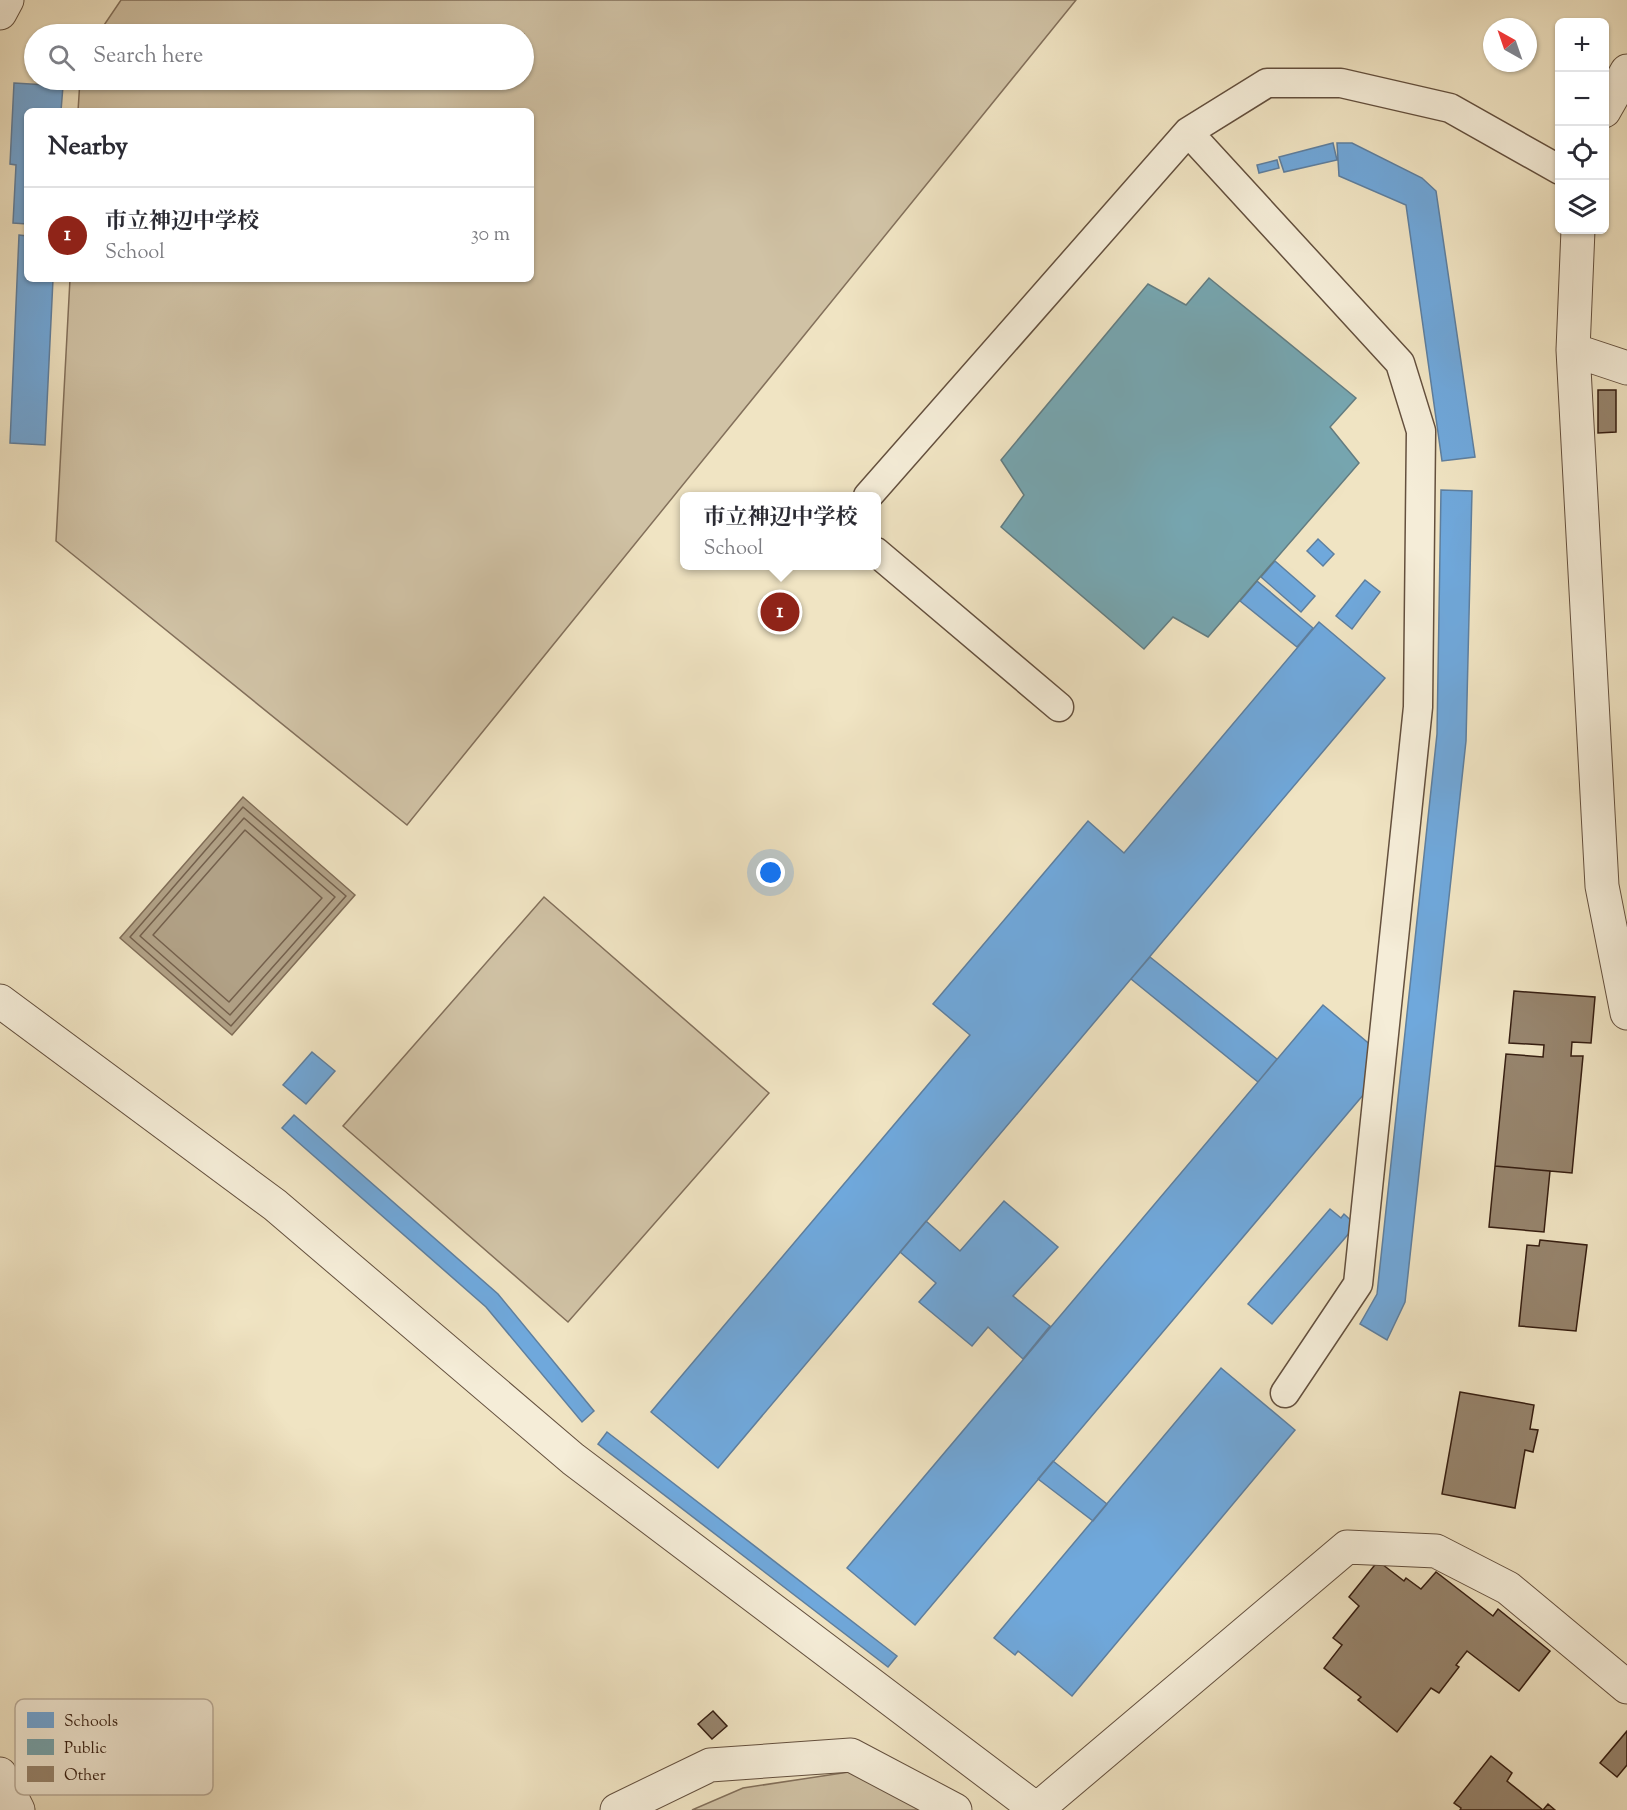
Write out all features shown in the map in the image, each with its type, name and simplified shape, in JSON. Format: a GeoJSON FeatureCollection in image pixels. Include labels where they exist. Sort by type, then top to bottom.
{"type":"FeatureCollection","features":[{"type":"Feature","properties":{"kind":"street"},"geometry":{"type":"LineString","coordinates":[[0,13],[7,0]]}},
{"type":"Feature","properties":{"kind":"street"},"geometry":{"type":"LineString","coordinates":[[1609,104],[1627,71]]}},
{"type":"Feature","properties":{"kind":"street"},"geometry":{"type":"LineString","coordinates":[[1578,234],[1573,350],[1602,886],[1627,1013]]}},
{"type":"Feature","properties":{"kind":"street"},"geometry":{"type":"LineString","coordinates":[[1573,350],[1627,368]]}},
{"type":"Feature","properties":{"kind":"street"},"geometry":{"type":"LineString","coordinates":[[0,1001],[275,1205],[573,1459],[1036,1810],[1347,1547],[1436,1551],[1508,1588],[1627,1687]]}},
{"type":"Feature","properties":{"kind":"street"},"geometry":{"type":"LineString","coordinates":[[617,1810],[710,1765],[851,1755],[955,1810]]}},
{"type":"Feature","properties":{"kind":"street"},"geometry":{"type":"LineString","coordinates":[[0,1774],[18,1810]]}},
{"type":"Feature","properties":{"kind":"lane"},"geometry":{"type":"LineString","coordinates":[[872,492],[1188,132],[1267,83],[1341,83],[1450,108],[1555,167]]}},
{"type":"Feature","properties":{"kind":"lane"},"geometry":{"type":"LineString","coordinates":[[1188,132],[1400,363],[1421,431],[1418,707],[1358,1284],[1285,1393]]}},
{"type":"Feature","properties":{"kind":"lane"},"geometry":{"type":"LineString","coordinates":[[881,556],[1059,706]]}},
{"type":"Feature","properties":{"kind":"shaded area"},"geometry":{"type":"Polygon","coordinates":[[[121,0],[1076,0],[407,825],[56,541],[70,282],[534,282],[534,108],[78,108],[79,90],[534,90],[534,24],[105,24],[121,0]]]}},
{"type":"Feature","properties":{"kind":"shaded area"},"geometry":{"type":"Polygon","coordinates":[[[544,897],[769,1093],[568,1322],[343,1126],[544,897]]]}},
{"type":"Feature","properties":{"kind":"shaded area"},"geometry":{"type":"Polygon","coordinates":[[[849,1772],[938,1810],[692,1810],[743,1788],[849,1772]]]}},
{"type":"Feature","properties":{"kind":"water"},"geometry":{"type":"Polygon","coordinates":[[[243,797],[355,895],[232,1035],[120,938],[243,797]]]}},
{"type":"Feature","properties":{"kind":"building: Schools"},"geometry":{"type":"Polygon","coordinates":[[[14,83],[24,84],[24,90],[63,90],[61,108],[24,108],[24,224],[13,223],[16,165],[10,164],[14,83]]]}},
{"type":"Feature","properties":{"kind":"building: Schools"},"geometry":{"type":"Polygon","coordinates":[[[1333,143],[1337,160],[1284,172],[1279,157],[1333,143]]]}},
{"type":"Feature","properties":{"kind":"building: Schools"},"geometry":{"type":"Polygon","coordinates":[[[1337,143],[1352,143],[1422,178],[1436,191],[1475,457],[1442,461],[1406,205],[1339,176],[1337,143]]]}},
{"type":"Feature","properties":{"kind":"building: Schools"},"geometry":{"type":"Polygon","coordinates":[[[1277,160],[1279,168],[1259,173],[1257,165],[1277,160]]]}},
{"type":"Feature","properties":{"kind":"building: Schools"},"geometry":{"type":"Polygon","coordinates":[[[19,235],[24,236],[24,282],[53,282],[45,445],[10,443],[19,235]]]}},
{"type":"Feature","properties":{"kind":"building: Schools"},"geometry":{"type":"Polygon","coordinates":[[[1441,490],[1472,491],[1466,741],[1405,1302],[1387,1340],[1360,1324],[1377,1294],[1437,734],[1441,490]]]}},
{"type":"Feature","properties":{"kind":"building: Schools"},"geometry":{"type":"Polygon","coordinates":[[[1318,539],[1334,554],[1323,566],[1307,551],[1318,539]]]}},
{"type":"Feature","properties":{"kind":"building: Schools"},"geometry":{"type":"Polygon","coordinates":[[[1275,561],[1315,596],[1301,612],[1261,577],[1275,561]]]}},
{"type":"Feature","properties":{"kind":"building: Schools"},"geometry":{"type":"Polygon","coordinates":[[[1365,580],[1380,592],[1352,629],[1336,616],[1365,580]]]}},
{"type":"Feature","properties":{"kind":"building: Schools"},"geometry":{"type":"Polygon","coordinates":[[[1257,581],[1313,628],[1297,647],[1240,601],[1257,581]]]}},
{"type":"Feature","properties":{"kind":"building: Schools"},"geometry":{"type":"Polygon","coordinates":[[[1319,622],[1385,678],[718,1468],[651,1412],[970,1035],[933,1004],[1088,821],[1124,853],[1319,622]]]}},
{"type":"Feature","properties":{"kind":"building: Schools"},"geometry":{"type":"Polygon","coordinates":[[[1150,957],[1277,1059],[1258,1082],[1131,979],[1150,957]]]}},
{"type":"Feature","properties":{"kind":"building: Schools"},"geometry":{"type":"Polygon","coordinates":[[[1323,1005],[1391,1062],[915,1625],[847,1568],[1323,1005]]]}},
{"type":"Feature","properties":{"kind":"building: Schools"},"geometry":{"type":"Polygon","coordinates":[[[312,1052],[335,1071],[306,1104],[283,1085],[312,1052]]]}},
{"type":"Feature","properties":{"kind":"building: Schools"},"geometry":{"type":"Polygon","coordinates":[[[294,1115],[498,1294],[594,1411],[582,1422],[486,1307],[282,1128],[294,1115]]]}},
{"type":"Feature","properties":{"kind":"building: Schools"},"geometry":{"type":"Polygon","coordinates":[[[1004,1201],[1058,1247],[1013,1296],[1050,1326],[1023,1359],[988,1327],[972,1346],[919,1302],[936,1283],[900,1252],[926,1221],[960,1251],[1004,1201]]]}},
{"type":"Feature","properties":{"kind":"building: Schools"},"geometry":{"type":"Polygon","coordinates":[[[1330,1209],[1341,1218],[1344,1214],[1356,1225],[1272,1324],[1248,1304],[1330,1209]]]}},
{"type":"Feature","properties":{"kind":"building: Schools"},"geometry":{"type":"Polygon","coordinates":[[[1221,1368],[1295,1430],[1072,1696],[1018,1651],[1015,1655],[994,1638],[1221,1368]]]}},
{"type":"Feature","properties":{"kind":"building: Schools"},"geometry":{"type":"Polygon","coordinates":[[[607,1432],[897,1656],[888,1667],[598,1444],[607,1432]]]}},
{"type":"Feature","properties":{"kind":"building: Schools"},"geometry":{"type":"Polygon","coordinates":[[[1053,1461],[1107,1504],[1093,1521],[1038,1479],[1053,1461]]]}},
{"type":"Feature","properties":{"kind":"building: Public"},"geometry":{"type":"Polygon","coordinates":[[[1209,278],[1356,398],[1330,427],[1359,463],[1208,637],[1173,617],[1144,649],[1001,527],[1024,495],[1001,460],[1148,284],[1186,305],[1209,278]]]}},
{"type":"Feature","properties":{"kind":"building: Other"},"geometry":{"type":"Polygon","coordinates":[[[1598,390],[1616,390],[1616,432],[1598,433],[1598,390]]]}},
{"type":"Feature","properties":{"kind":"building: Other"},"geometry":{"type":"Polygon","coordinates":[[[1514,991],[1595,997],[1591,1043],[1572,1042],[1571,1056],[1583,1056],[1572,1173],[1495,1166],[1506,1054],[1543,1057],[1544,1045],[1509,1043],[1514,991]]]}},
{"type":"Feature","properties":{"kind":"building: Other"},"geometry":{"type":"Polygon","coordinates":[[[1495,1166],[1550,1171],[1544,1232],[1489,1227],[1495,1166]]]}},
{"type":"Feature","properties":{"kind":"building: Other"},"geometry":{"type":"Polygon","coordinates":[[[1540,1240],[1587,1245],[1576,1331],[1519,1326],[1527,1245],[1539,1246],[1540,1240]]]}},
{"type":"Feature","properties":{"kind":"building: Other"},"geometry":{"type":"Polygon","coordinates":[[[1460,1392],[1534,1405],[1530,1429],[1538,1430],[1533,1452],[1525,1450],[1515,1508],[1442,1494],[1460,1392]]]}},
{"type":"Feature","properties":{"kind":"building: Other"},"geometry":{"type":"Polygon","coordinates":[[[1378,1561],[1404,1581],[1406,1578],[1421,1589],[1436,1572],[1493,1616],[1498,1609],[1550,1651],[1519,1691],[1467,1651],[1456,1665],[1459,1667],[1439,1693],[1431,1688],[1397,1732],[1358,1700],[1361,1697],[1324,1668],[1342,1645],[1333,1638],[1359,1606],[1349,1597],[1378,1561]]]}},
{"type":"Feature","properties":{"kind":"building: Other"},"geometry":{"type":"Polygon","coordinates":[[[713,1711],[727,1726],[712,1739],[698,1724],[713,1711]]]}},
{"type":"Feature","properties":{"kind":"building: Other"},"geometry":{"type":"Polygon","coordinates":[[[1627,1731],[1627,1765],[1617,1777],[1600,1763],[1627,1731]]]}},
{"type":"Feature","properties":{"kind":"building: Other"},"geometry":{"type":"Polygon","coordinates":[[[1491,1756],[1512,1773],[1507,1781],[1543,1810],[1460,1810],[1461,1808],[1454,1803],[1491,1756]]]}},
{"type":"Feature","properties":{"kind":"building: Other"},"geometry":{"type":"Polygon","coordinates":[[[1548,1804],[1555,1810],[1543,1810],[1548,1804]]]}},
{"type":"Feature","properties":{"kind":"place","name":"市立神辺中学校"},"geometry":{"type":"Point","coordinates":[780,612]}}]}
